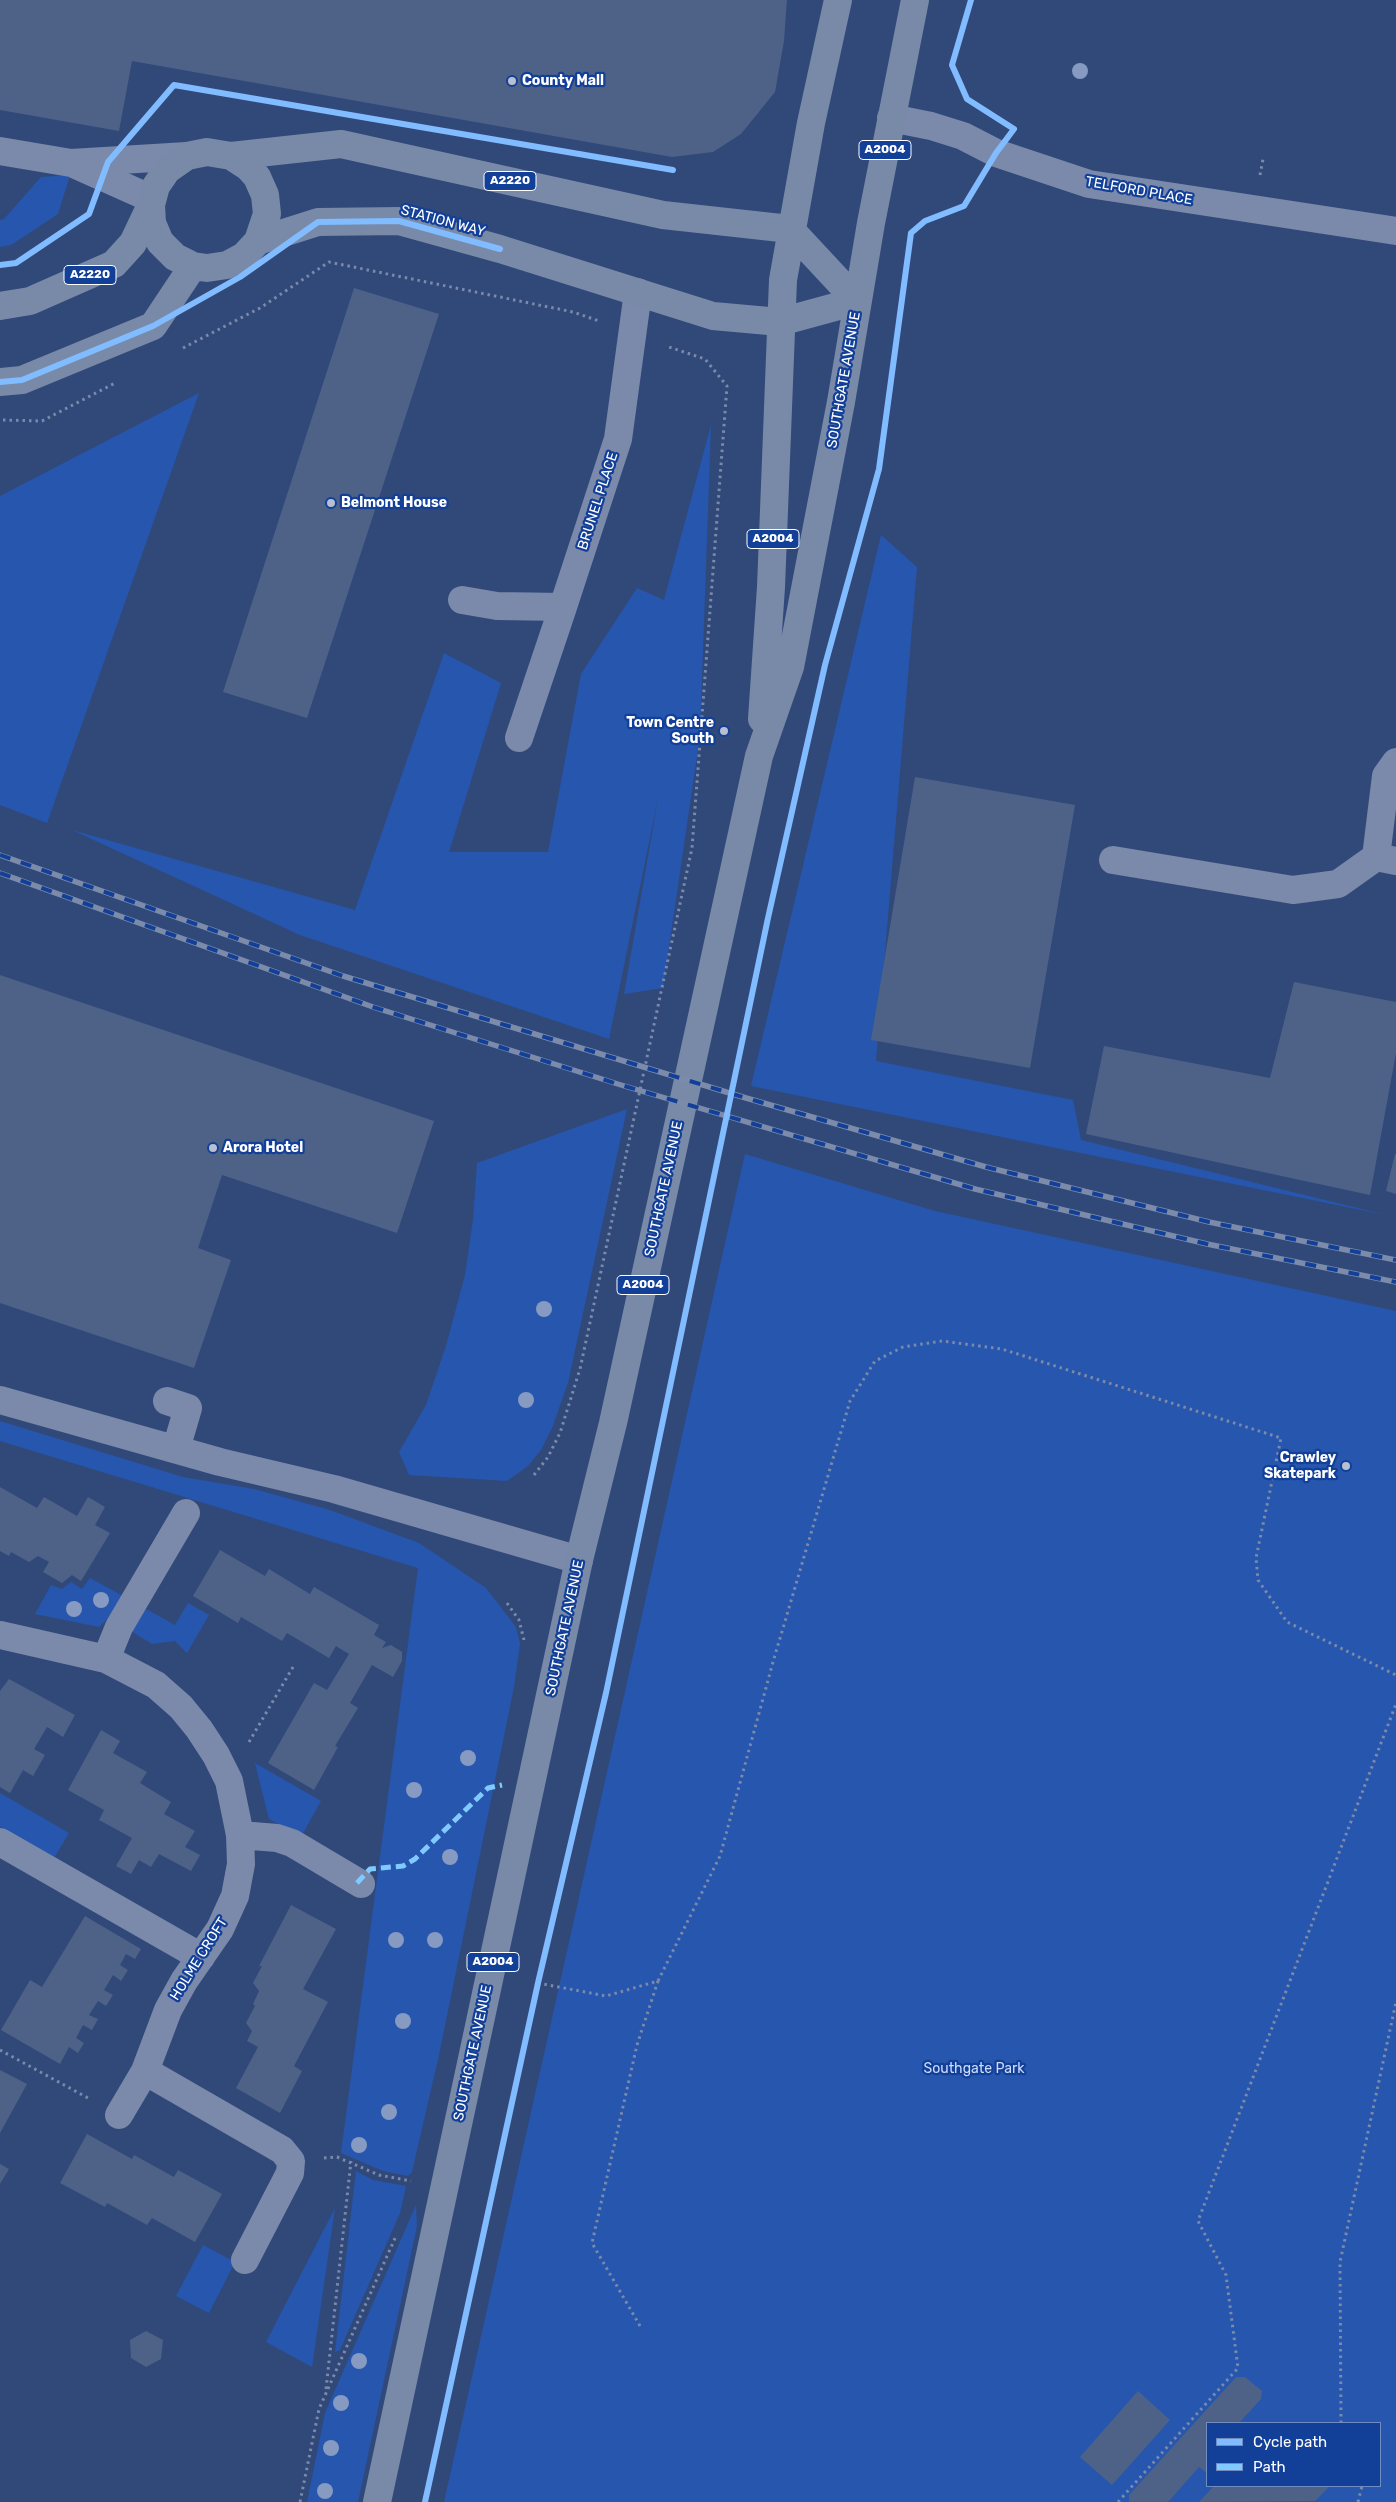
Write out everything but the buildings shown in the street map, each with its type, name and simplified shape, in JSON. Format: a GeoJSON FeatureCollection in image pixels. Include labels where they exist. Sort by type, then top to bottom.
{"type":"FeatureCollection","features":[{"type":"Feature","properties":{"kind":"main road","name":"SOUTHGATE AVENUE"},"geometry":{"type":"LineString","coordinates":[[759,756],[771,587],[783,280],[790,229],[838,0]]}},
{"type":"Feature","properties":{"kind":"main road","name":"SOUTHGATE AVENUE"},"geometry":{"type":"LineString","coordinates":[[377,2502],[579,1560],[613,1423],[759,756],[790,667],[915,0]]}},
{"type":"Feature","properties":{"kind":"main road","name":"STATION WAY"},"geometry":{"type":"LineString","coordinates":[[0,306],[30,301],[114,264],[133,243],[152,202],[156,186],[167,170],[187,156],[206,152],[231,156],[342,144],[663,215],[790,229]]}},
{"type":"Feature","properties":{"kind":"main road","name":"STATION WAY"},"geometry":{"type":"LineString","coordinates":[[152,202],[152,223],[160,242],[175,257],[193,266],[207,268],[227,265],[244,256],[258,241],[267,214],[265,195],[252,172],[231,156]]}},
{"type":"Feature","properties":{"kind":"main road","name":"STATION WAY"},"geometry":{"type":"LineString","coordinates":[[258,241],[318,222],[399,220],[713,316],[780,322],[858,301]]}},
{"type":"Feature","properties":{"kind":"main road"},"geometry":{"type":"LineString","coordinates":[[790,229],[858,301]]}},
{"type":"Feature","properties":{"kind":"main road"},"geometry":{"type":"LineString","coordinates":[[0,382],[22,380],[153,326],[193,266]]}},
{"type":"Feature","properties":{"kind":"street","name":"TELFORD PLACE"},"geometry":{"type":"LineString","coordinates":[[892,118],[931,126],[963,136],[996,153],[1090,184],[1396,232]]}},
{"type":"Feature","properties":{"kind":"street"},"geometry":{"type":"LineString","coordinates":[[0,151],[70,163],[187,156]]}},
{"type":"Feature","properties":{"kind":"street"},"geometry":{"type":"LineString","coordinates":[[70,163],[152,202]]}},
{"type":"Feature","properties":{"kind":"street","name":"BRUNEL PLACE"},"geometry":{"type":"LineString","coordinates":[[518,738],[618,439],[638,292]]}},
{"type":"Feature","properties":{"kind":"street"},"geometry":{"type":"LineString","coordinates":[[462,600],[497,606],[563,608]]}},
{"type":"Feature","properties":{"kind":"street"},"geometry":{"type":"LineString","coordinates":[[1113,860],[1293,890],[1338,884],[1386,859],[1386,776],[1396,762]]}},
{"type":"Feature","properties":{"kind":"street"},"geometry":{"type":"LineString","coordinates":[[0,1400],[176,1449],[334,1490],[579,1560]]}},
{"type":"Feature","properties":{"kind":"street"},"geometry":{"type":"LineString","coordinates":[[167,1401],[188,1408],[176,1449]]}},
{"type":"Feature","properties":{"kind":"street"},"geometry":{"type":"LineString","coordinates":[[106,1659],[119,1627],[186,1513]]}},
{"type":"Feature","properties":{"kind":"street","name":"HOLME CROFT"},"geometry":{"type":"LineString","coordinates":[[0,1635],[106,1659],[156,1685],[181,1706],[216,1755],[229,1781],[240,1835],[241,1864],[235,1896],[220,1929],[184,1982],[168,2010],[145,2070],[119,2115]]}},
{"type":"Feature","properties":{"kind":"street"},"geometry":{"type":"LineString","coordinates":[[240,1835],[277,1838],[292,1843],[361,1884]]}},
{"type":"Feature","properties":{"kind":"street"},"geometry":{"type":"LineString","coordinates":[[0,1842],[201,1957]]}},
{"type":"Feature","properties":{"kind":"street"},"geometry":{"type":"LineString","coordinates":[[145,2070],[282,2150],[291,2161],[290,2173],[246,2260]]}},
{"type":"Feature","properties":{"kind":"path"},"geometry":{"type":"LineString","coordinates":[[182,348],[260,308],[329,262],[573,312],[704,359],[727,386],[692,848],[580,1369],[560,1434],[548,1457],[534,1475]]}},
{"type":"Feature","properties":{"kind":"path"},"geometry":{"type":"LineString","coordinates":[[0,420],[42,420],[121,380]]}},
{"type":"Feature","properties":{"kind":"path"},"geometry":{"type":"LineString","coordinates":[[640,2326],[592,2244],[637,2045],[658,1981],[687,1926],[720,1856],[776,1653],[850,1401],[875,1361],[903,1347],[942,1341],[1002,1349],[1281,1438],[1256,1558],[1258,1580],[1287,1622],[1396,1676]]}},
{"type":"Feature","properties":{"kind":"path"},"geometry":{"type":"LineString","coordinates":[[507,1603],[519,1620],[525,1645]]}},
{"type":"Feature","properties":{"kind":"path"},"geometry":{"type":"LineString","coordinates":[[224,1771],[237,1763],[293,1667]]}},
{"type":"Feature","properties":{"kind":"path"},"geometry":{"type":"LineString","coordinates":[[1118,2502],[1238,2368],[1226,2275],[1198,2221],[1396,1704]]}},
{"type":"Feature","properties":{"kind":"path"},"geometry":{"type":"LineString","coordinates":[[536,1993],[540,1974]]}},
{"type":"Feature","properties":{"kind":"path"},"geometry":{"type":"LineString","coordinates":[[538,1983],[606,1996],[658,1981]]}},
{"type":"Feature","properties":{"kind":"path"},"geometry":{"type":"LineString","coordinates":[[1341,2422],[1340,2262],[1396,2002]]}},
{"type":"Feature","properties":{"kind":"path"},"geometry":{"type":"LineString","coordinates":[[0,2050],[119,2115]]}},
{"type":"Feature","properties":{"kind":"path"},"geometry":{"type":"LineString","coordinates":[[291,2161],[337,2157],[379,2175],[417,2182]]}},
{"type":"Feature","properties":{"kind":"path"},"geometry":{"type":"LineString","coordinates":[[326,2392],[350,2161]]}},
{"type":"Feature","properties":{"kind":"path"},"geometry":{"type":"LineString","coordinates":[[300,2502],[319,2409],[400,2227]]}},
{"type":"Feature","properties":{"kind":"path"},"geometry":{"type":"LineString","coordinates":[[1358,2502],[1362,2487]]}},
{"type":"Feature","properties":{"kind":"green space"},"geometry":{"type":"Polygon","coordinates":[[[70,175],[58,214],[11,245],[0,247],[0,220],[4,219],[41,177],[70,175]]]}},
{"type":"Feature","properties":{"kind":"green space"},"geometry":{"type":"Polygon","coordinates":[[[199,393],[47,823],[0,805],[0,496],[199,393]]]}},
{"type":"Feature","properties":{"kind":"green space"},"geometry":{"type":"Polygon","coordinates":[[[711,425],[700,736],[663,988],[624,994],[659,793],[609,1039],[300,935],[72,830],[355,910],[444,653],[501,683],[449,852],[548,852],[581,674],[637,588],[664,600],[711,425]]]}},
{"type":"Feature","properties":{"kind":"green space"},"geometry":{"type":"Polygon","coordinates":[[[881,535],[917,567],[876,1061],[1073,1100],[1081,1140],[1386,1215],[751,1086],[881,535]]]}},
{"type":"Feature","properties":{"kind":"green space"},"geometry":{"type":"Polygon","coordinates":[[[627,1109],[568,1383],[552,1428],[541,1450],[528,1466],[507,1481],[409,1475],[399,1452],[426,1405],[446,1346],[465,1275],[473,1220],[477,1163],[627,1109]]]}},
{"type":"Feature","properties":{"kind":"green space","name":"Southgate Park"},"geometry":{"type":"Polygon","coordinates":[[[745,1154],[935,1211],[1396,1311],[1396,2502],[444,2502],[745,1154]]]}},
{"type":"Feature","properties":{"kind":"green space"},"geometry":{"type":"Polygon","coordinates":[[[0,1421],[183,1477],[254,1489],[330,1510],[419,1543],[486,1588],[516,1627],[520,1643],[514,1687],[439,2055],[412,2172],[408,2176],[383,2171],[341,2153],[418,1568],[0,1441],[0,1421]]]}},
{"type":"Feature","properties":{"kind":"green space"},"geometry":{"type":"Polygon","coordinates":[[[90,1578],[123,1596],[111,1615],[99,1627],[35,1614],[51,1585],[62,1589],[71,1582],[82,1589],[90,1578]]]}},
{"type":"Feature","properties":{"kind":"green space"},"geometry":{"type":"Polygon","coordinates":[[[188,1603],[209,1615],[187,1653],[175,1641],[152,1644],[131,1631],[140,1612],[146,1609],[175,1625],[188,1603]]]}},
{"type":"Feature","properties":{"kind":"green space"},"geometry":{"type":"Polygon","coordinates":[[[255,1763],[321,1801],[303,1833],[293,1832],[269,1819],[255,1763]]]}},
{"type":"Feature","properties":{"kind":"green space"},"geometry":{"type":"Polygon","coordinates":[[[0,1793],[69,1833],[54,1858],[0,1827],[0,1793]]]}},
{"type":"Feature","properties":{"kind":"green space"},"geometry":{"type":"Polygon","coordinates":[[[356,2171],[373,2180],[406,2186],[400,2213],[340,2350],[335,2352],[356,2171]]]}},
{"type":"Feature","properties":{"kind":"green space"},"geometry":{"type":"Polygon","coordinates":[[[416,2205],[417,2226],[358,2502],[307,2502],[325,2413],[416,2205]]]}},
{"type":"Feature","properties":{"kind":"green space"},"geometry":{"type":"Polygon","coordinates":[[[335,2208],[312,2367],[266,2342],[335,2208]]]}},
{"type":"Feature","properties":{"kind":"green space"},"geometry":{"type":"Polygon","coordinates":[[[203,2245],[235,2262],[209,2313],[176,2296],[203,2245]]]}},
{"type":"Feature","properties":{"kind":"railway"},"geometry":{"type":"LineString","coordinates":[[0,855],[343,976],[746,1098],[986,1167],[1209,1222],[1396,1260]]}},
{"type":"Feature","properties":{"kind":"railway"},"geometry":{"type":"LineString","coordinates":[[0,873],[373,1007],[621,1085],[975,1189],[1207,1244],[1396,1282]]}},
{"type":"Feature","properties":{"kind":"marked path"},"geometry":{"type":"LineString","coordinates":[[357,1883],[370,1869],[403,1866],[415,1859],[488,1788],[502,1785]]}},
{"type":"Feature","properties":{"kind":"cycle path"},"geometry":{"type":"LineString","coordinates":[[425,2502],[538,1983],[606,1693],[768,918],[825,665],[879,469],[911,233],[925,221],[964,206],[996,153],[1014,129],[967,99],[952,65],[971,0]]}},
{"type":"Feature","properties":{"kind":"cycle path"},"geometry":{"type":"LineString","coordinates":[[0,265],[16,263],[89,214],[108,162],[174,85],[673,170]]}},
{"type":"Feature","properties":{"kind":"cycle path"},"geometry":{"type":"LineString","coordinates":[[0,382],[22,380],[153,326],[240,277],[318,222],[399,221],[500,249]]}},
{"type":"Feature","properties":{"kind":"place","name":"County Mall"},"geometry":{"type":"Point","coordinates":[512,81]}},
{"type":"Feature","properties":{"kind":"place","name":"Belmont House"},"geometry":{"type":"Point","coordinates":[331,503]}},
{"type":"Feature","properties":{"kind":"place","name":"Town Centre South"},"geometry":{"type":"Point","coordinates":[724,731]}},
{"type":"Feature","properties":{"kind":"place","name":"Arora Hotel"},"geometry":{"type":"Point","coordinates":[213,1148]}},
{"type":"Feature","properties":{"kind":"place","name":"Crawley Skatepark"},"geometry":{"type":"Point","coordinates":[1346,1466]}}]}
